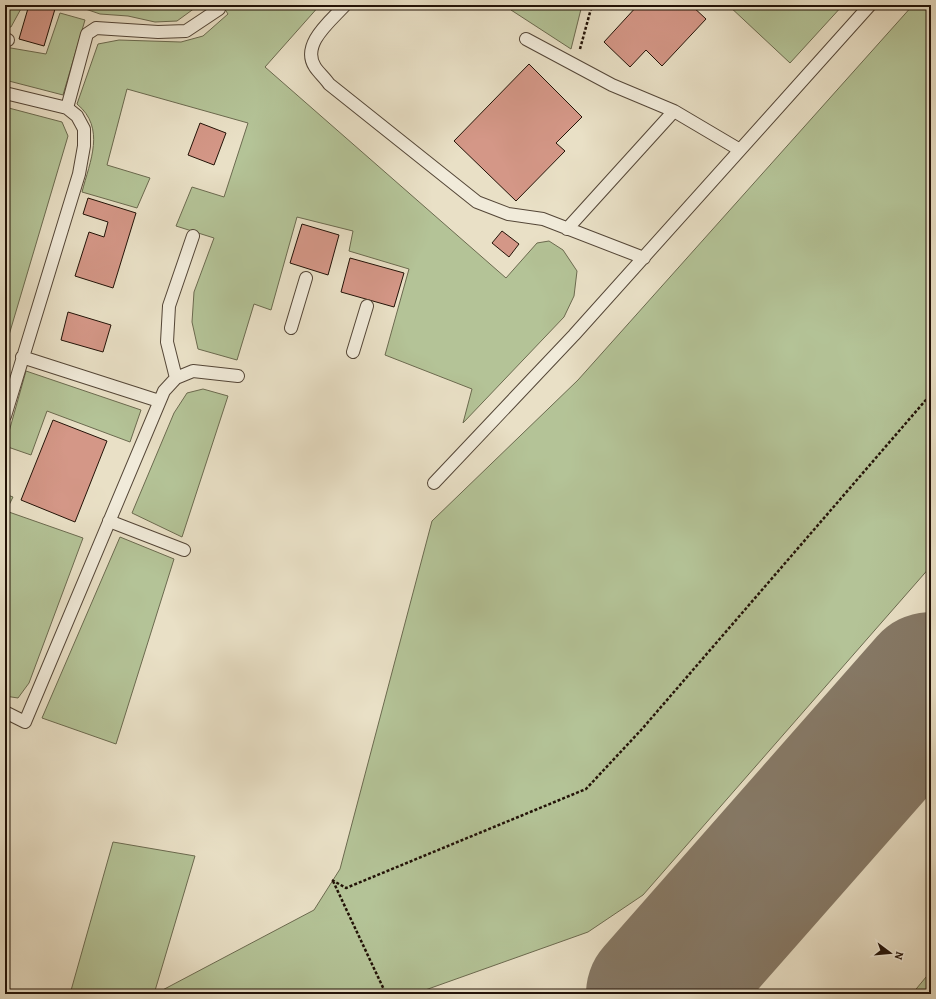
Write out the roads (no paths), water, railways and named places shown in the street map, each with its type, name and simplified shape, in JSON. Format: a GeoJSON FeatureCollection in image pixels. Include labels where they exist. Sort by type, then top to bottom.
{"type":"FeatureCollection","features":[{"type":"Feature","properties":{"kind":"lane"},"geometry":{"type":"LineString","coordinates":[[346,5],[316,37],[312,51],[314,66],[329,84],[477,202],[508,214],[543,219],[644,258]]}},
{"type":"Feature","properties":{"kind":"lane"},"geometry":{"type":"LineString","coordinates":[[434,483],[574,335],[870,5]]}},
{"type":"Feature","properties":{"kind":"lane"},"geometry":{"type":"LineString","coordinates":[[68,108],[87,34],[96,28],[158,32],[186,31],[219,9]]}},
{"type":"Feature","properties":{"kind":"lane"},"geometry":{"type":"LineString","coordinates":[[526,40],[612,84],[674,111],[740,150]]}},
{"type":"Feature","properties":{"kind":"lane"},"geometry":{"type":"LineString","coordinates":[[5,93],[68,108],[77,116],[84,129],[84,146],[79,174],[5,416]]}},
{"type":"Feature","properties":{"kind":"lane"},"geometry":{"type":"LineString","coordinates":[[568,229],[674,111]]}},
{"type":"Feature","properties":{"kind":"lane"},"geometry":{"type":"LineString","coordinates":[[176,378],[167,342],[169,306],[193,236]]}},
{"type":"Feature","properties":{"kind":"lane"},"geometry":{"type":"LineString","coordinates":[[291,328],[306,278]]}},
{"type":"Feature","properties":{"kind":"lane"},"geometry":{"type":"LineString","coordinates":[[353,352],[367,306]]}},
{"type":"Feature","properties":{"kind":"lane"},"geometry":{"type":"LineString","coordinates":[[22,357],[159,401]]}},
{"type":"Feature","properties":{"kind":"lane"},"geometry":{"type":"LineString","coordinates":[[5,712],[25,722],[164,391],[176,378],[193,371],[238,376]]}},
{"type":"Feature","properties":{"kind":"lane"},"geometry":{"type":"LineString","coordinates":[[110,521],[184,550]]}}]}
